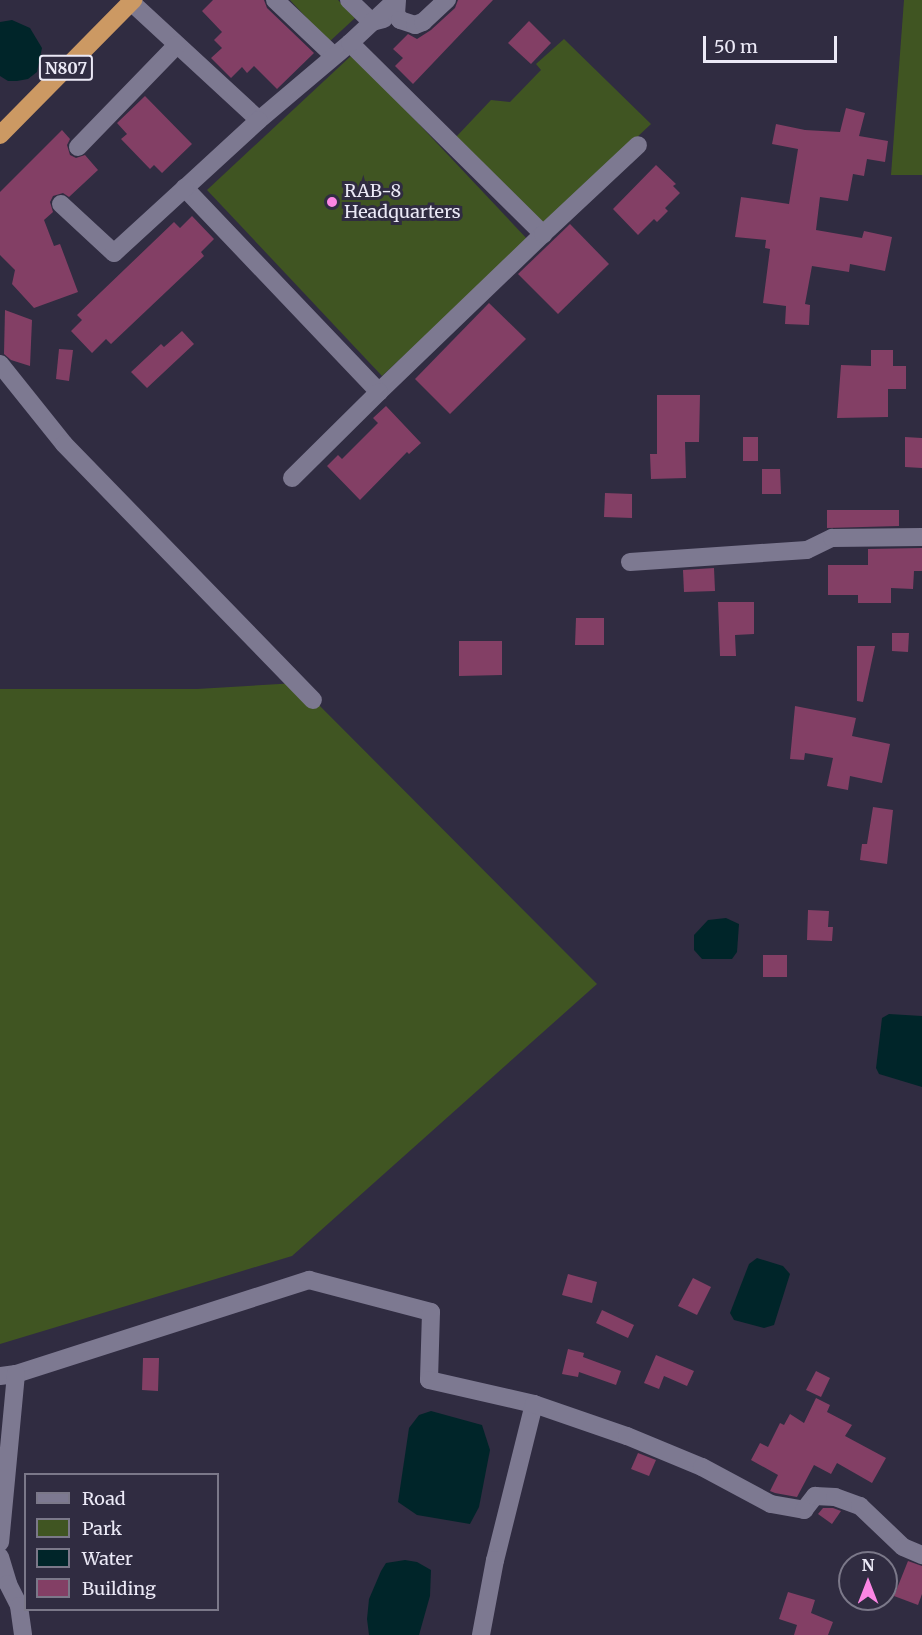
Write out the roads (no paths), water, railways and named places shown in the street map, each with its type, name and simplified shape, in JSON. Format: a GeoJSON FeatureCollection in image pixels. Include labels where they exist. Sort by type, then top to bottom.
{"type":"FeatureCollection","features":[{"type":"Feature","properties":{"kind":"highway","name":"N807"},"geometry":{"type":"LineString","coordinates":[[0,135],[132,1]]}},
{"type":"Feature","properties":{"kind":"street"},"geometry":{"type":"LineString","coordinates":[[274,0],[333,56]]}},
{"type":"Feature","properties":{"kind":"street"},"geometry":{"type":"LineString","coordinates":[[349,0],[372,22]]}},
{"type":"Feature","properties":{"kind":"street"},"geometry":{"type":"LineString","coordinates":[[61,204],[114,253],[259,120],[397,0]]}},
{"type":"Feature","properties":{"kind":"street"},"geometry":{"type":"LineString","coordinates":[[397,0],[396,14],[400,20]]}},
{"type":"Feature","properties":{"kind":"street"},"geometry":{"type":"LineString","coordinates":[[372,22],[382,19],[400,20],[415,25],[423,22],[447,0]]}},
{"type":"Feature","properties":{"kind":"street"},"geometry":{"type":"LineString","coordinates":[[132,1],[259,120]]}},
{"type":"Feature","properties":{"kind":"street"},"geometry":{"type":"LineString","coordinates":[[350,43],[543,234]]}},
{"type":"Feature","properties":{"kind":"street"},"geometry":{"type":"LineString","coordinates":[[78,147],[177,45]]}},
{"type":"Feature","properties":{"kind":"street"},"geometry":{"type":"LineString","coordinates":[[292,478],[638,145]]}},
{"type":"Feature","properties":{"kind":"street"},"geometry":{"type":"LineString","coordinates":[[186,189],[379,392]]}},
{"type":"Feature","properties":{"kind":"street"},"geometry":{"type":"LineString","coordinates":[[0,364],[64,444],[313,700]]}},
{"type":"Feature","properties":{"kind":"street"},"geometry":{"type":"LineString","coordinates":[[630,562],[807,550],[832,538],[922,537]]}},
{"type":"Feature","properties":{"kind":"street"},"geometry":{"type":"LineString","coordinates":[[0,1542],[8,1375],[309,1280],[431,1312],[429,1380],[534,1404],[627,1436],[702,1467],[771,1504],[804,1510],[815,1497],[835,1497],[860,1506],[903,1547],[922,1555]]}},
{"type":"Feature","properties":{"kind":"street"},"geometry":{"type":"LineString","coordinates":[[481,1635],[495,1560],[534,1404]]}},
{"type":"Feature","properties":{"kind":"street"},"geometry":{"type":"LineString","coordinates":[[0,1557],[8,1584],[19,1606],[22,1635]]}},
{"type":"Feature","properties":{"kind":"water"},"geometry":{"type":"Polygon","coordinates":[[[12,20],[30,28],[42,48],[37,72],[28,79],[17,81],[8,81],[0,76],[0,22],[12,20]]]}},
{"type":"Feature","properties":{"kind":"water"},"geometry":{"type":"Polygon","coordinates":[[[726,918],[739,924],[737,952],[732,959],[702,959],[694,950],[694,935],[708,920],[726,918]]]}},
{"type":"Feature","properties":{"kind":"water"},"geometry":{"type":"Polygon","coordinates":[[[889,1014],[922,1016],[922,1087],[879,1074],[876,1068],[882,1018],[889,1014]]]}},
{"type":"Feature","properties":{"kind":"water"},"geometry":{"type":"Polygon","coordinates":[[[757,1258],[783,1266],[790,1274],[774,1325],[764,1328],[734,1320],[730,1313],[749,1264],[757,1258]]]}},
{"type":"Feature","properties":{"kind":"water"},"geometry":{"type":"Polygon","coordinates":[[[431,1411],[482,1425],[490,1450],[479,1507],[470,1524],[417,1515],[398,1502],[409,1428],[419,1415],[431,1411]]]}},
{"type":"Feature","properties":{"kind":"water"},"geometry":{"type":"Polygon","coordinates":[[[405,1560],[417,1562],[431,1570],[430,1596],[419,1635],[369,1635],[367,1619],[369,1599],[381,1571],[386,1563],[405,1560]]]}},
{"type":"Feature","properties":{"kind":"place","name":"RAB-8 Headquarters"},"geometry":{"type":"Point","coordinates":[332,202]}}]}
